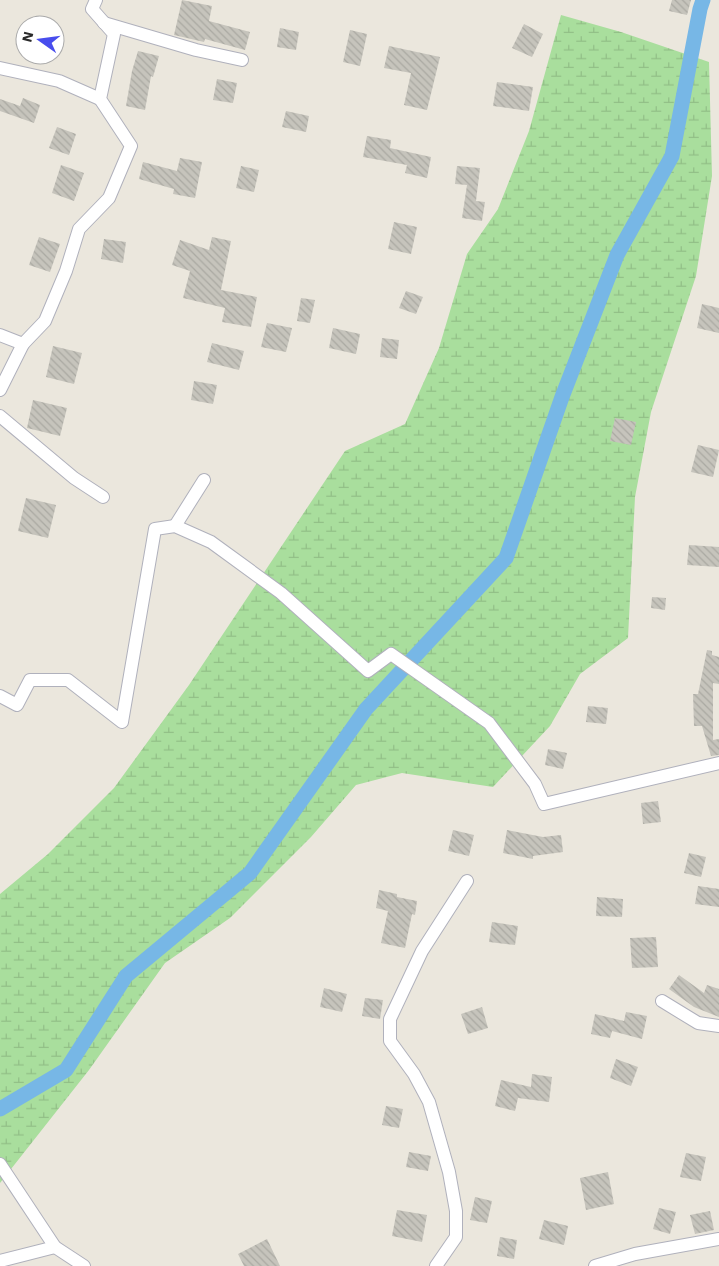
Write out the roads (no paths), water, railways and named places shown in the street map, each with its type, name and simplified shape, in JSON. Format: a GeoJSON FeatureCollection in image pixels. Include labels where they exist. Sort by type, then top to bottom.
{"type":"FeatureCollection","features":[{"type":"Feature","properties":{"kind":"street"},"geometry":{"type":"LineString","coordinates":[[96,0],[92,9],[114,34],[100,98]]}},
{"type":"Feature","properties":{"kind":"street"},"geometry":{"type":"LineString","coordinates":[[104,23],[196,50],[242,60]]}},
{"type":"Feature","properties":{"kind":"street"},"geometry":{"type":"LineString","coordinates":[[0,68],[59,81],[100,98],[131,146],[108,198],[79,230],[66,271],[45,321],[23,344],[0,390]]}},
{"type":"Feature","properties":{"kind":"street"},"geometry":{"type":"LineString","coordinates":[[0,335],[23,344]]}},
{"type":"Feature","properties":{"kind":"street"},"geometry":{"type":"LineString","coordinates":[[0,416],[74,478],[104,497]]}},
{"type":"Feature","properties":{"kind":"street"},"geometry":{"type":"LineString","coordinates":[[175,526],[204,480]]}},
{"type":"Feature","properties":{"kind":"street"},"geometry":{"type":"LineString","coordinates":[[0,696],[17,705],[30,680],[68,680],[122,722],[156,529],[175,526],[211,542],[258,576],[287,599],[368,671],[391,654],[489,723],[535,784],[544,804],[719,763]]}},
{"type":"Feature","properties":{"kind":"street"},"geometry":{"type":"LineString","coordinates":[[436,1266],[456,1236],[456,1211],[449,1172],[429,1102],[414,1074],[390,1041],[390,1019],[422,951],[467,881]]}},
{"type":"Feature","properties":{"kind":"street"},"geometry":{"type":"LineString","coordinates":[[662,1001],[698,1023],[719,1026]]}},
{"type":"Feature","properties":{"kind":"street"},"geometry":{"type":"LineString","coordinates":[[0,1164],[55,1247],[84,1266]]}},
{"type":"Feature","properties":{"kind":"street"},"geometry":{"type":"LineString","coordinates":[[595,1266],[635,1254],[719,1239]]}},
{"type":"Feature","properties":{"kind":"street"},"geometry":{"type":"LineString","coordinates":[[0,1261],[55,1247]]}},
{"type":"Feature","properties":{"kind":"waterway"},"geometry":{"type":"LineString","coordinates":[[0,1109],[66,1070],[126,976],[250,873],[366,709],[506,558],[562,397],[617,255],[672,156],[703,0]]}}]}
